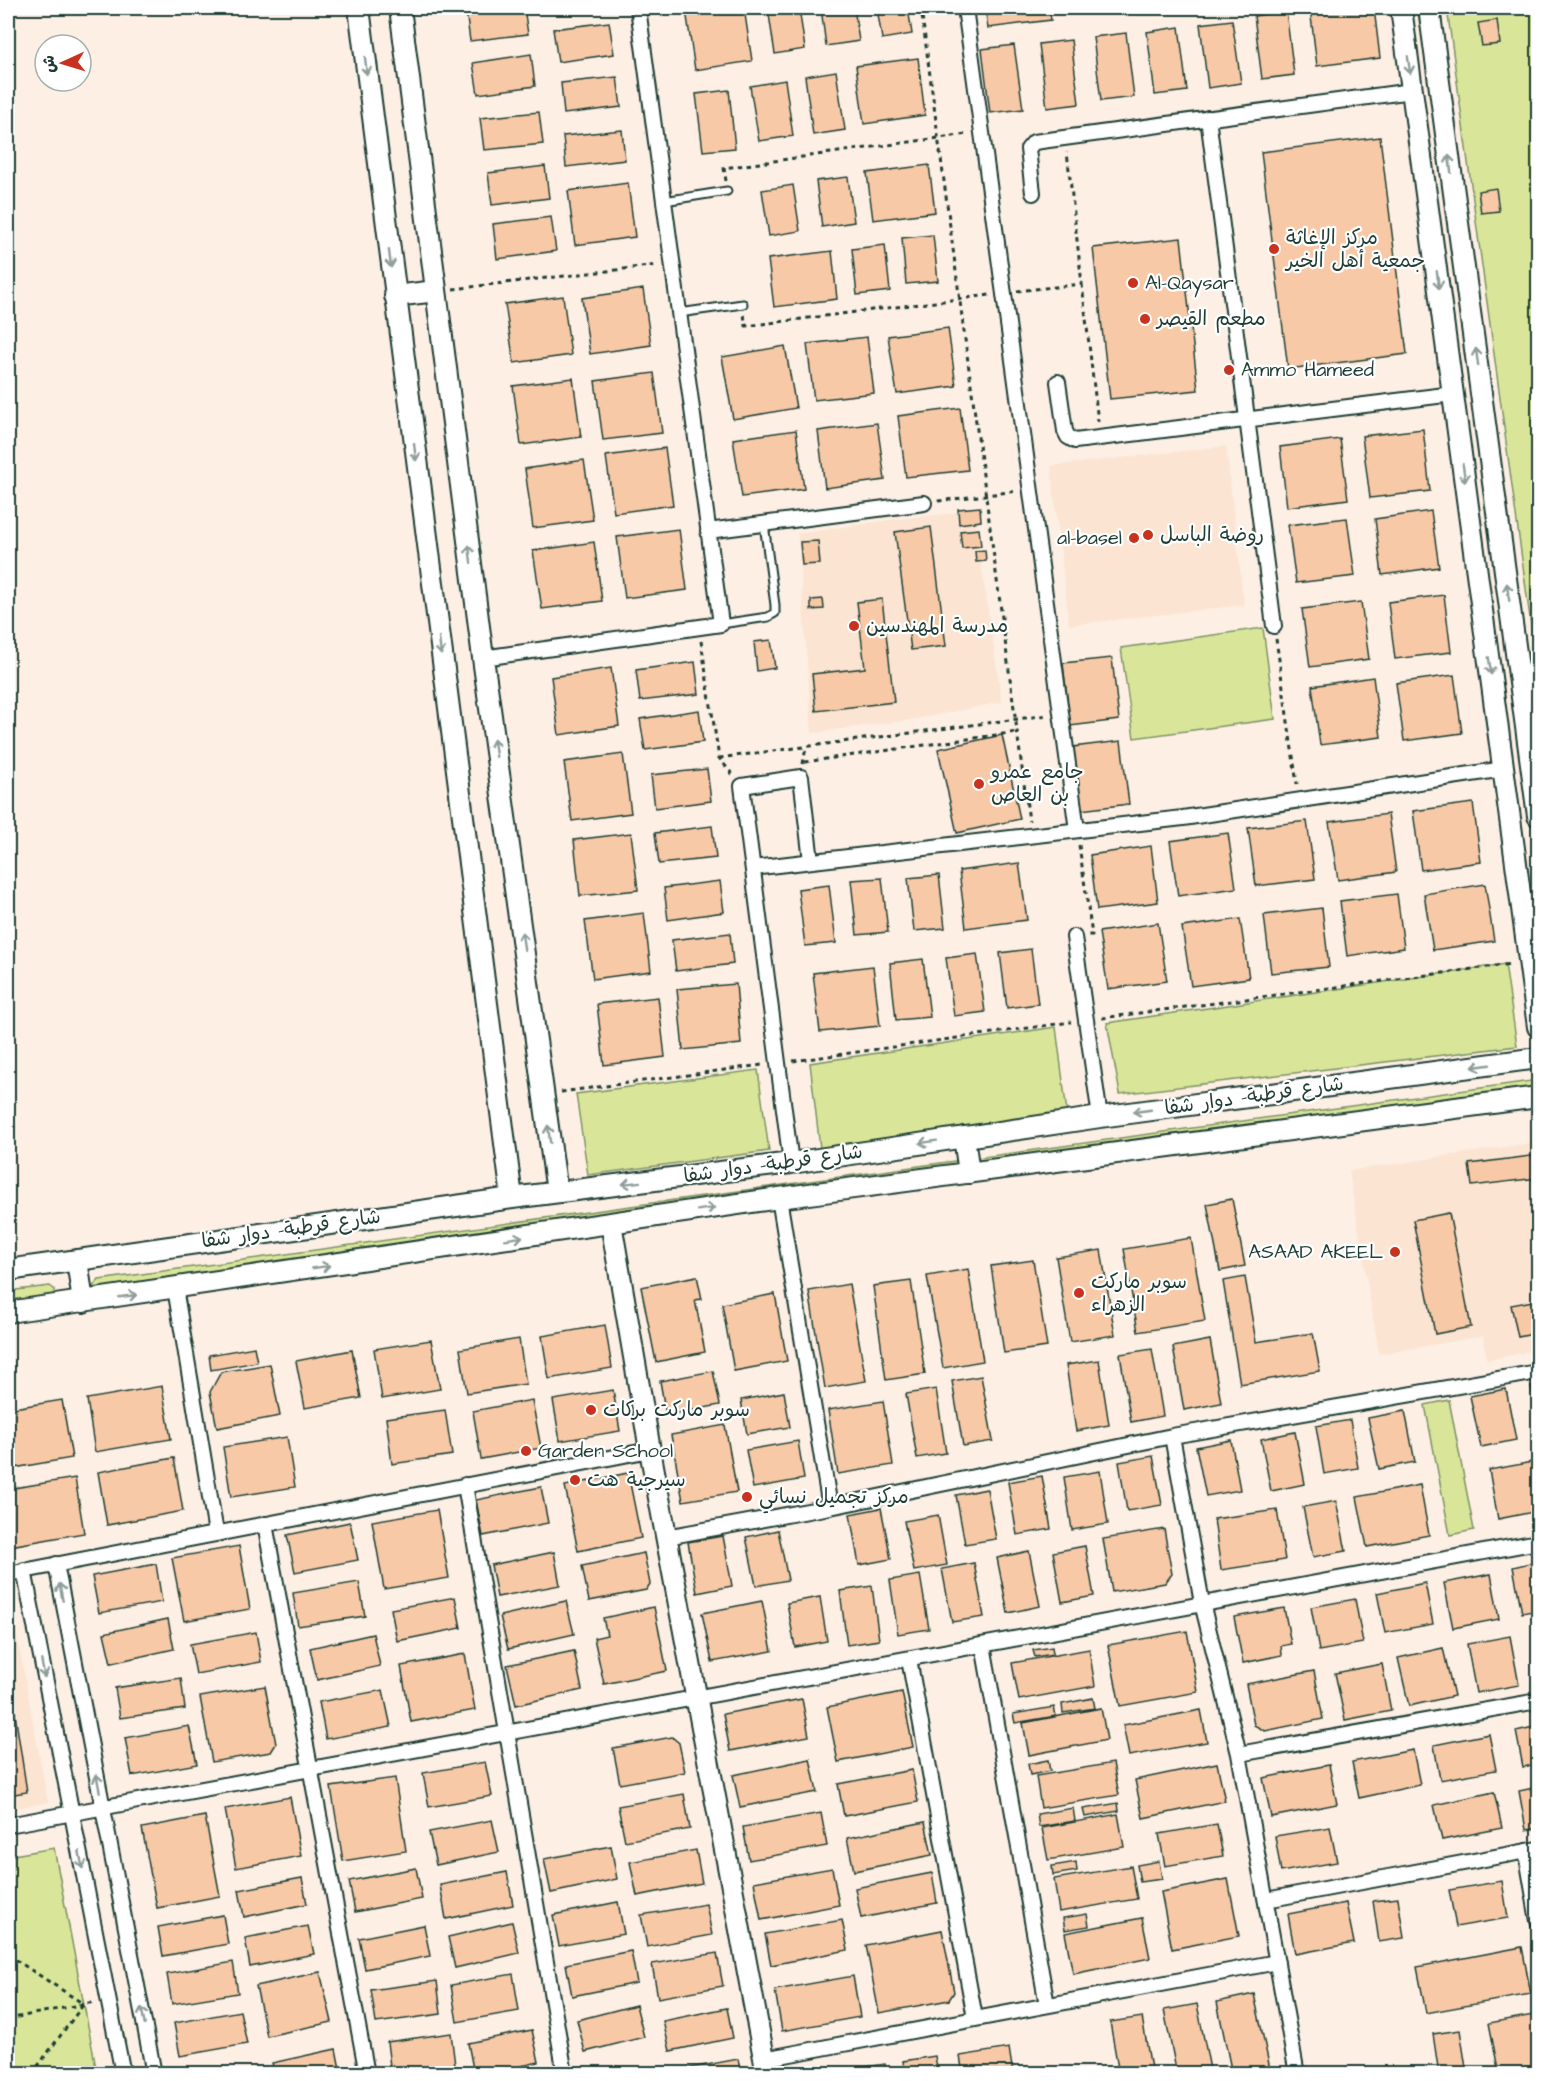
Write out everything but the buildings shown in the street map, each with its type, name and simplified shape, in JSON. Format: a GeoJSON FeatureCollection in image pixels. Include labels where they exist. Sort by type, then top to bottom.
{"type":"FeatureCollection","features":[{"type":"Feature","properties":{"kind":"street"},"geometry":{"type":"LineString","coordinates":[[359,8],[512,1198]]}},
{"type":"Feature","properties":{"kind":"street"},"geometry":{"type":"LineString","coordinates":[[400,8],[483,658],[557,1192]]}},
{"type":"Feature","properties":{"kind":"street"},"geometry":{"type":"LineString","coordinates":[[483,658],[720,624],[638,8]]}},
{"type":"Feature","properties":{"kind":"street"},"geometry":{"type":"LineString","coordinates":[[965,8],[1077,830]]}},
{"type":"Feature","properties":{"kind":"street"},"geometry":{"type":"LineString","coordinates":[[1401,8],[1539,1027]]}},
{"type":"Feature","properties":{"kind":"street"},"geometry":{"type":"LineString","coordinates":[[1429,8],[1539,816]]}},
{"type":"Feature","properties":{"kind":"street"},"geometry":{"type":"LineString","coordinates":[[1033,193],[1029,146],[1034,142],[1440,87]]}},
{"type":"Feature","properties":{"kind":"street"},"geometry":{"type":"LineString","coordinates":[[1208,118],[1274,626]]}},
{"type":"Feature","properties":{"kind":"street"},"geometry":{"type":"LineString","coordinates":[[395,296],[436,291]]}},
{"type":"Feature","properties":{"kind":"street"},"geometry":{"type":"LineString","coordinates":[[1058,382],[1065,431],[1068,437],[1076,441],[1481,391]]}},
{"type":"Feature","properties":{"kind":"street"},"geometry":{"type":"LineString","coordinates":[[708,531],[924,503]]}},
{"type":"Feature","properties":{"kind":"street"},"geometry":{"type":"LineString","coordinates":[[753,868],[1183,818],[1532,765]]}},
{"type":"Feature","properties":{"kind":"street"},"geometry":{"type":"LineString","coordinates":[[791,1163],[742,786],[801,777],[811,861]]}},
{"type":"Feature","properties":{"kind":"street"},"geometry":{"type":"LineString","coordinates":[[1074,937],[1100,1117]]}},
{"type":"Feature","properties":{"kind":"street","name":"شارع قرطبة- دوار شفا"},"geometry":{"type":"LineString","coordinates":[[8,1270],[512,1198],[791,1163],[1100,1117],[1539,1058]]}},
{"type":"Feature","properties":{"kind":"street"},"geometry":{"type":"LineString","coordinates":[[8,1312],[779,1198],[1539,1097]]}},
{"type":"Feature","properties":{"kind":"street"},"geometry":{"type":"LineString","coordinates":[[964,1137],[969,1173]]}},
{"type":"Feature","properties":{"kind":"street"},"geometry":{"type":"LineString","coordinates":[[779,1198],[830,1507]]}},
{"type":"Feature","properties":{"kind":"street"},"geometry":{"type":"LineString","coordinates":[[611,1223],[650,1450],[766,2066],[975,2018],[1277,1962]]}},
{"type":"Feature","properties":{"kind":"street"},"geometry":{"type":"LineString","coordinates":[[77,1260],[83,1302]]}},
{"type":"Feature","properties":{"kind":"street"},"geometry":{"type":"LineString","coordinates":[[175,1288],[216,1533]]}},
{"type":"Feature","properties":{"kind":"street"},"geometry":{"type":"LineString","coordinates":[[666,1537],[830,1507],[1172,1436],[1539,1372]]}},
{"type":"Feature","properties":{"kind":"street"},"geometry":{"type":"LineString","coordinates":[[1172,1436],[1202,1603],[1239,1754],[1297,2073]]}},
{"type":"Feature","properties":{"kind":"street"},"geometry":{"type":"LineString","coordinates":[[8,1574],[650,1450]]}},
{"type":"Feature","properties":{"kind":"street"},"geometry":{"type":"LineString","coordinates":[[465,1485],[565,2073]]}},
{"type":"Feature","properties":{"kind":"street"},"geometry":{"type":"LineString","coordinates":[[265,1524],[367,2073]]}},
{"type":"Feature","properties":{"kind":"street"},"geometry":{"type":"LineString","coordinates":[[8,1825],[1539,1542]]}},
{"type":"Feature","properties":{"kind":"street"},"geometry":{"type":"LineString","coordinates":[[56,1564],[154,2073]]}},
{"type":"Feature","properties":{"kind":"street"},"geometry":{"type":"LineString","coordinates":[[24,1570],[123,2073]]}},
{"type":"Feature","properties":{"kind":"street"},"geometry":{"type":"LineString","coordinates":[[983,1645],[1047,2005]]}},
{"type":"Feature","properties":{"kind":"street"},"geometry":{"type":"LineString","coordinates":[[909,1659],[975,2018]]}},
{"type":"Feature","properties":{"kind":"street"},"geometry":{"type":"LineString","coordinates":[[1239,1754],[1539,1701]]}},
{"type":"Feature","properties":{"kind":"street"},"geometry":{"type":"LineString","coordinates":[[1266,1900],[1532,1850],[1539,1921]]}},
{"type":"Feature","properties":{"kind":"lane"},"geometry":{"type":"LineString","coordinates":[[664,201],[727,192]]}},
{"type":"Feature","properties":{"kind":"lane"},"geometry":{"type":"LineString","coordinates":[[679,313],[743,304]]}},
{"type":"Feature","properties":{"kind":"lane"},"geometry":{"type":"LineString","coordinates":[[720,624],[768,617],[775,613],[764,524]]}},
{"type":"Feature","properties":{"kind":"path"},"geometry":{"type":"LineString","coordinates":[[921,8],[1031,836]]}},
{"type":"Feature","properties":{"kind":"path"},"geometry":{"type":"LineString","coordinates":[[727,192],[724,168],[982,132]]}},
{"type":"Feature","properties":{"kind":"path"},"geometry":{"type":"LineString","coordinates":[[1066,136],[1100,438]]}},
{"type":"Feature","properties":{"kind":"path"},"geometry":{"type":"LineString","coordinates":[[436,291],[672,263]]}},
{"type":"Feature","properties":{"kind":"path"},"geometry":{"type":"LineString","coordinates":[[743,304],[746,326],[1082,284]]}},
{"type":"Feature","properties":{"kind":"path"},"geometry":{"type":"LineString","coordinates":[[924,503],[1030,489]]}},
{"type":"Feature","properties":{"kind":"path"},"geometry":{"type":"LineString","coordinates":[[1274,626],[1299,801]]}},
{"type":"Feature","properties":{"kind":"path"},"geometry":{"type":"LineString","coordinates":[[699,627],[719,758],[742,786]]}},
{"type":"Feature","properties":{"kind":"path"},"geometry":{"type":"LineString","coordinates":[[719,758],[1060,713]]}},
{"type":"Feature","properties":{"kind":"path"},"geometry":{"type":"LineString","coordinates":[[793,764],[1017,732]]}},
{"type":"Feature","properties":{"kind":"path"},"geometry":{"type":"LineString","coordinates":[[732,773],[742,771]]}},
{"type":"Feature","properties":{"kind":"path"},"geometry":{"type":"LineString","coordinates":[[1074,937],[1092,935],[1077,830]]}},
{"type":"Feature","properties":{"kind":"path"},"geometry":{"type":"LineString","coordinates":[[544,1094],[1530,961]]}},
{"type":"Feature","properties":{"kind":"path"},"geometry":{"type":"LineString","coordinates":[[8,1955],[84,2004]]}},
{"type":"Feature","properties":{"kind":"path"},"geometry":{"type":"LineString","coordinates":[[8,2019],[84,2004]]}},
{"type":"Feature","properties":{"kind":"path"},"geometry":{"type":"LineString","coordinates":[[32,2073],[84,2004]]}},
{"type":"Feature","properties":{"kind":"shaded area","name":"روضة الباسل"},"geometry":{"type":"Polygon","coordinates":[[[1226,446],[1244,605],[1069,625],[1051,466],[1226,446]]]}},
{"type":"Feature","properties":{"kind":"shaded area"},"geometry":{"type":"Polygon","coordinates":[[[973,511],[1002,702],[916,719],[812,733],[798,534],[889,520],[973,511]]]}},
{"type":"Feature","properties":{"kind":"shaded area"},"geometry":{"type":"Polygon","coordinates":[[[1538,1142],[1538,1350],[1487,1360],[1483,1336],[1379,1354],[1349,1171],[1538,1142]],[[1448,1213],[1413,1220],[1435,1334],[1471,1327],[1448,1213]]]}},
{"type":"Feature","properties":{"kind":"shaded area"},"geometry":{"type":"Polygon","coordinates":[[[8,1594],[48,1802],[8,1809],[8,1594]]]}},
{"type":"Feature","properties":{"kind":"green space"},"geometry":{"type":"Polygon","coordinates":[[[1447,8],[1538,8],[1538,677],[1447,8]]]}},
{"type":"Feature","properties":{"kind":"green space"},"geometry":{"type":"Polygon","coordinates":[[[1263,628],[1275,719],[1134,738],[1121,648],[1263,628]]]}},
{"type":"Feature","properties":{"kind":"green space"},"geometry":{"type":"Polygon","coordinates":[[[1505,964],[1517,1046],[1120,1094],[1107,1023],[1505,964]]]}},
{"type":"Feature","properties":{"kind":"green space"},"geometry":{"type":"Polygon","coordinates":[[[1056,1027],[1067,1113],[820,1148],[810,1063],[1056,1027]]]}},
{"type":"Feature","properties":{"kind":"green space"},"geometry":{"type":"Polygon","coordinates":[[[758,1070],[769,1151],[588,1175],[576,1094],[758,1070]]]}},
{"type":"Feature","properties":{"kind":"green space"},"geometry":{"type":"Polygon","coordinates":[[[1538,1080],[1538,1096],[90,1290],[99,1280],[1538,1080]]]}},
{"type":"Feature","properties":{"kind":"green space"},"geometry":{"type":"Polygon","coordinates":[[[50,1286],[54,1289],[54,1294],[50,1299],[8,1304],[8,1291],[50,1286]]]}},
{"type":"Feature","properties":{"kind":"green space"},"geometry":{"type":"Polygon","coordinates":[[[1449,1400],[1474,1530],[1450,1535],[1425,1405],[1449,1400]]]}},
{"type":"Feature","properties":{"kind":"green space"},"geometry":{"type":"Polygon","coordinates":[[[54,1848],[97,2073],[8,2073],[8,1856],[54,1848]]]}},
{"type":"Feature","properties":{"kind":"place","name":"مركز الإغاثة جمعية أهل الخير"},"geometry":{"type":"Point","coordinates":[1274,249]}},
{"type":"Feature","properties":{"kind":"place","name":"Al-Qaysar"},"geometry":{"type":"Point","coordinates":[1133,283]}},
{"type":"Feature","properties":{"kind":"place","name":"مطعم القيصر"},"geometry":{"type":"Point","coordinates":[1145,319]}},
{"type":"Feature","properties":{"kind":"place","name":"Ammo Hameed"},"geometry":{"type":"Point","coordinates":[1229,370]}},
{"type":"Feature","properties":{"kind":"place","name":"روضة الباسل"},"geometry":{"type":"Point","coordinates":[1148,535]}},
{"type":"Feature","properties":{"kind":"place","name":"al-basel"},"geometry":{"type":"Point","coordinates":[1134,538]}},
{"type":"Feature","properties":{"kind":"place","name":"مدرسة المهندسين"},"geometry":{"type":"Point","coordinates":[854,626]}},
{"type":"Feature","properties":{"kind":"place","name":"جامع عمرو بن العاص"},"geometry":{"type":"Point","coordinates":[979,784]}},
{"type":"Feature","properties":{"kind":"place","name":"ASAAD AKEEL"},"geometry":{"type":"Point","coordinates":[1395,1252]}},
{"type":"Feature","properties":{"kind":"place","name":"سوبر ماركت الزهراء"},"geometry":{"type":"Point","coordinates":[1079,1293]}},
{"type":"Feature","properties":{"kind":"place","name":"سوبر ماركت بركات"},"geometry":{"type":"Point","coordinates":[591,1410]}},
{"type":"Feature","properties":{"kind":"place","name":"Garden School"},"geometry":{"type":"Point","coordinates":[526,1451]}},
{"type":"Feature","properties":{"kind":"place","name":"سيرجية هت"},"geometry":{"type":"Point","coordinates":[575,1480]}},
{"type":"Feature","properties":{"kind":"place","name":"مركز تجميل نسائي"},"geometry":{"type":"Point","coordinates":[747,1497]}}]}
